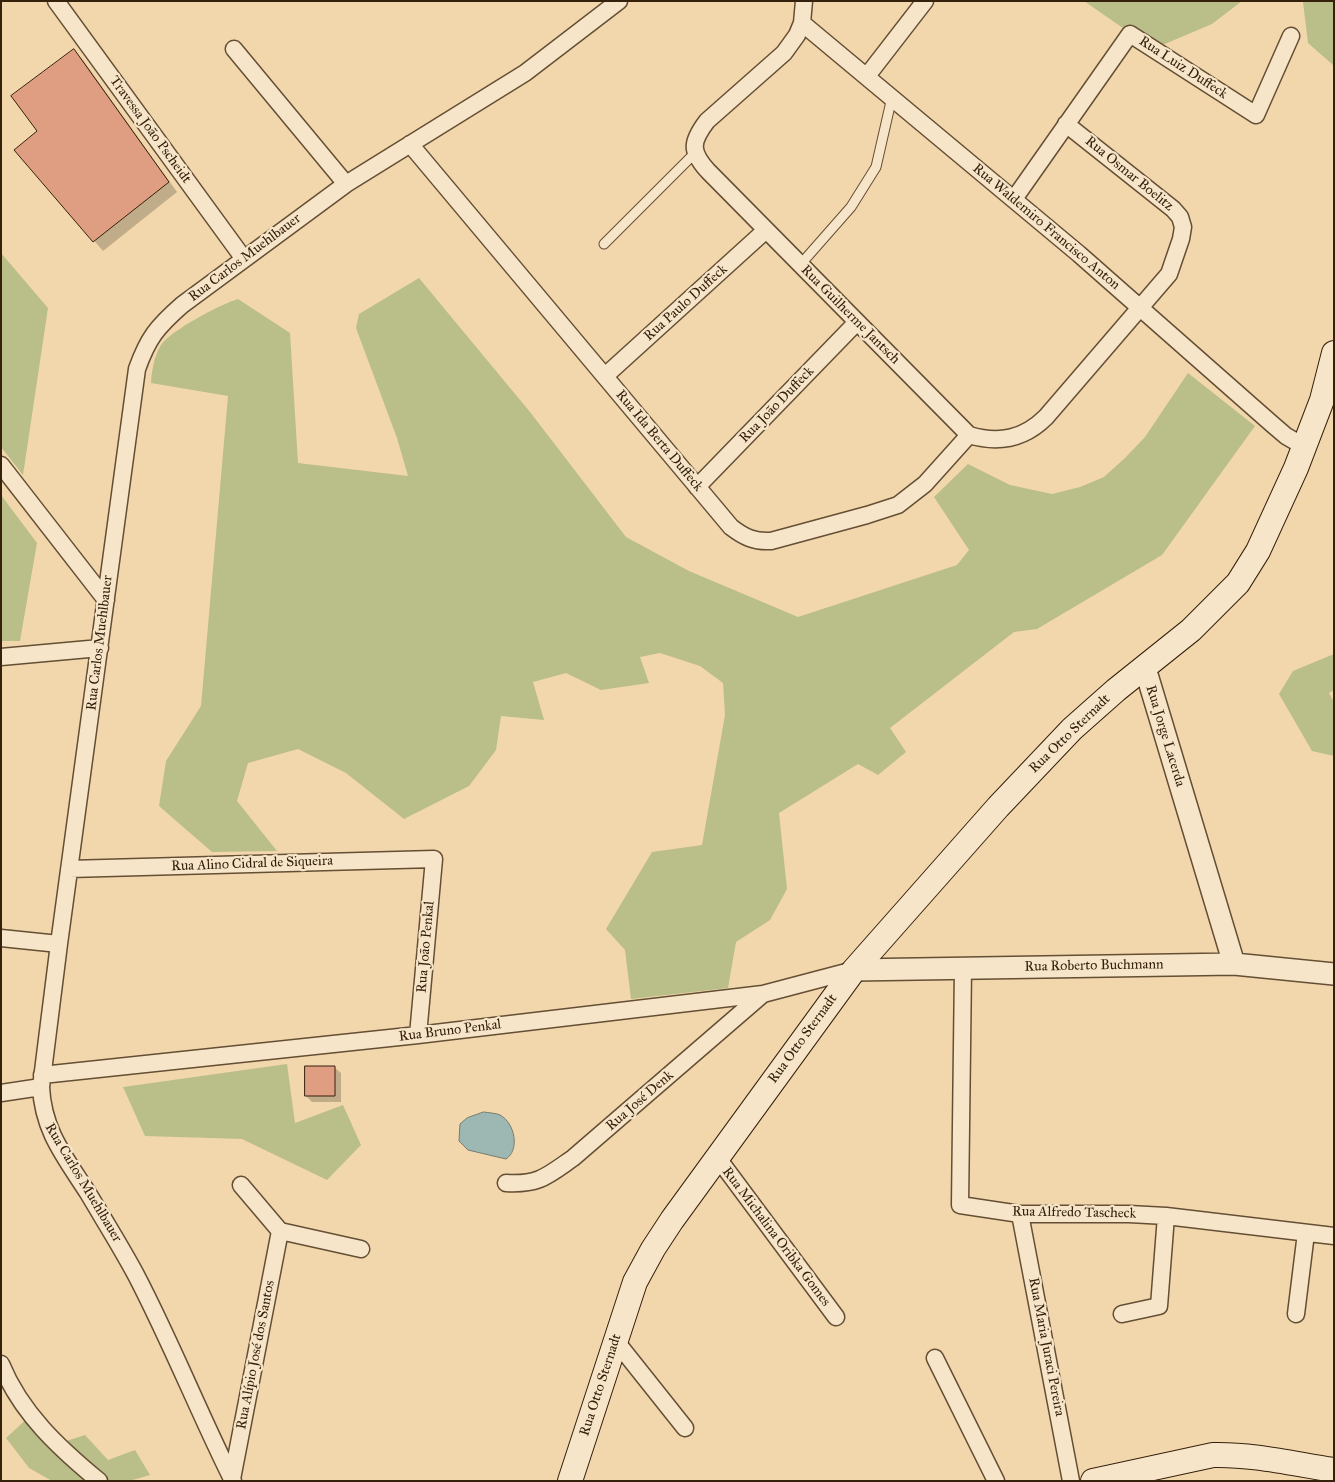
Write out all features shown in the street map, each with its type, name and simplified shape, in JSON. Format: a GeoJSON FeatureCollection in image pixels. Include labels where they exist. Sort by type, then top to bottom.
{"type":"FeatureCollection","features":[{"type":"Feature","properties":{"kind":"main road","name":"Rua Jorge Lacerda"},"geometry":{"type":"LineString","coordinates":[[1145,668],[1191,630],[1238,583],[1258,551],[1305,447],[1322,400],[1334,353]]}},
{"type":"Feature","properties":{"kind":"main road","name":"Rua Otto Sternadt"},"geometry":{"type":"LineString","coordinates":[[570,1481],[629,1299],[642,1267],[672,1220],[854,970],[1042,759],[1094,708],[1145,668]]}},
{"type":"Feature","properties":{"kind":"main road"},"geometry":{"type":"LineString","coordinates":[[1093,1481],[1213,1455],[1231,1454],[1334,1470]]}},
{"type":"Feature","properties":{"kind":"street","name":"Travessa João Pscheidt"},"geometry":{"type":"LineString","coordinates":[[56,1],[244,259]]}},
{"type":"Feature","properties":{"kind":"street","name":"Rua Carlos Muehlbauer"},"geometry":{"type":"LineString","coordinates":[[232,1480],[136,1275],[116,1239],[53,1138],[44,1116],[42,1081],[59,944],[135,383],[143,352],[150,338],[160,325],[182,305],[244,259],[346,184],[518,78],[619,1]]}},
{"type":"Feature","properties":{"kind":"street"},"geometry":{"type":"LineString","coordinates":[[695,153],[694,143],[698,133],[707,122],[784,54],[797,35],[802,23],[804,1]]}},
{"type":"Feature","properties":{"kind":"street"},"geometry":{"type":"LineString","coordinates":[[868,76],[925,1]]}},
{"type":"Feature","properties":{"kind":"street","name":"Rua Waldemiro Francisco Anton"},"geometry":{"type":"LineString","coordinates":[[802,23],[1014,199],[1286,436],[1305,447]]}},
{"type":"Feature","properties":{"kind":"street","name":"Rua Luiz Duffeck"},"geometry":{"type":"LineString","coordinates":[[1014,199],[1130,34],[1256,115],[1291,36]]}},
{"type":"Feature","properties":{"kind":"street"},"geometry":{"type":"LineString","coordinates":[[234,49],[346,184]]}},
{"type":"Feature","properties":{"kind":"street","name":"Rua Osmar Boelitz"},"geometry":{"type":"LineString","coordinates":[[1066,124],[1164,201],[1180,217],[1183,227],[1169,274],[1140,307]]}},
{"type":"Feature","properties":{"kind":"street","name":"Rua Ida Berta Duffeck"},"geometry":{"type":"LineString","coordinates":[[410,144],[730,526],[747,538],[758,542],[771,541],[867,516],[898,505],[925,484],[969,435]]}},
{"type":"Feature","properties":{"kind":"street","name":"Rua Guilherme Jantsch"},"geometry":{"type":"LineString","coordinates":[[695,153],[708,171],[969,435]]}},
{"type":"Feature","properties":{"kind":"street","name":"Rua Paulo Duffeck"},"geometry":{"type":"LineString","coordinates":[[605,376],[766,230]]}},
{"type":"Feature","properties":{"kind":"street"},"geometry":{"type":"LineString","coordinates":[[969,435],[982,439],[1000,439],[1024,434],[1036,427],[1140,307]]}},
{"type":"Feature","properties":{"kind":"street","name":"Rua João Duffeck"},"geometry":{"type":"LineString","coordinates":[[698,487],[857,322]]}},
{"type":"Feature","properties":{"kind":"street"},"geometry":{"type":"LineString","coordinates":[[1,465],[106,600]]}},
{"type":"Feature","properties":{"kind":"street"},"geometry":{"type":"LineString","coordinates":[[1,657],[100,648]]}},
{"type":"Feature","properties":{"kind":"street","name":"Rua Jorge Lacerda"},"geometry":{"type":"LineString","coordinates":[[1145,668],[1234,964]]}},
{"type":"Feature","properties":{"kind":"street","name":"Rua Alino Cidral de Siqueira"},"geometry":{"type":"LineString","coordinates":[[69,869],[434,859]]}},
{"type":"Feature","properties":{"kind":"street","name":"Rua João Penkal"},"geometry":{"type":"LineString","coordinates":[[418,1035],[434,859]]}},
{"type":"Feature","properties":{"kind":"street"},"geometry":{"type":"LineString","coordinates":[[1,938],[59,944]]}},
{"type":"Feature","properties":{"kind":"street","name":"Rua Roberto Buchmann"},"geometry":{"type":"LineString","coordinates":[[854,970],[1234,964],[1334,974]]}},
{"type":"Feature","properties":{"kind":"street","name":"Rua Alfredo Tascheck"},"geometry":{"type":"LineString","coordinates":[[963,968],[960,1204],[1020,1214],[1166,1216],[1334,1236]]}},
{"type":"Feature","properties":{"kind":"street","name":"Rua Bruno Penkal"},"geometry":{"type":"LineString","coordinates":[[1,1093],[42,1081],[763,994],[854,970]]}},
{"type":"Feature","properties":{"kind":"street","name":"Rua José Denk"},"geometry":{"type":"LineString","coordinates":[[506,1183],[524,1184],[537,1181],[573,1158],[763,994]]}},
{"type":"Feature","properties":{"kind":"street","name":"Rua Michalina Oribka Gomes"},"geometry":{"type":"LineString","coordinates":[[717,1157],[836,1317]]}},
{"type":"Feature","properties":{"kind":"street"},"geometry":{"type":"LineString","coordinates":[[241,1185],[280,1231],[361,1249]]}},
{"type":"Feature","properties":{"kind":"street","name":"Rua Maria Juraci Pereira"},"geometry":{"type":"LineString","coordinates":[[1020,1214],[1071,1481]]}},
{"type":"Feature","properties":{"kind":"street"},"geometry":{"type":"LineString","coordinates":[[1122,1314],[1159,1306],[1166,1216]]}},
{"type":"Feature","properties":{"kind":"street","name":"Rua Alípio José dos Santos"},"geometry":{"type":"LineString","coordinates":[[232,1480],[280,1231]]}},
{"type":"Feature","properties":{"kind":"street"},"geometry":{"type":"LineString","coordinates":[[1296,1314],[1306,1233]]}},
{"type":"Feature","properties":{"kind":"street"},"geometry":{"type":"LineString","coordinates":[[615,1340],[684,1428]]}},
{"type":"Feature","properties":{"kind":"street"},"geometry":{"type":"LineString","coordinates":[[935,1358],[996,1481]]}},
{"type":"Feature","properties":{"kind":"street"},"geometry":{"type":"LineString","coordinates":[[1,1364],[14,1391],[31,1415],[57,1444],[99,1481]]}},
{"type":"Feature","properties":{"kind":"lane"},"geometry":{"type":"LineString","coordinates":[[800,265],[851,207],[876,167],[892,97]]}},
{"type":"Feature","properties":{"kind":"lane"},"geometry":{"type":"LineString","coordinates":[[604,244],[695,153]]}},
{"type":"Feature","properties":{"kind":"green space"},"geometry":{"type":"Polygon","coordinates":[[[1084,1],[1242,1],[1212,24],[1153,49],[1084,1]]]}},
{"type":"Feature","properties":{"kind":"green space"},"geometry":{"type":"Polygon","coordinates":[[[1302,1],[1334,1],[1333,65],[1308,43],[1302,1]]]}},
{"type":"Feature","properties":{"kind":"green space"},"geometry":{"type":"Polygon","coordinates":[[[1,253],[48,308],[23,475],[1,447],[1,253]]]}},
{"type":"Feature","properties":{"kind":"green space"},"geometry":{"type":"Polygon","coordinates":[[[419,278],[530,412],[626,537],[689,571],[798,617],[957,565],[969,550],[934,497],[968,464],[1010,485],[1052,494],[1080,487],[1104,477],[1145,437],[1188,373],[1255,426],[1162,555],[1037,629],[1014,632],[890,728],[906,752],[878,775],[858,764],[779,813],[787,889],[770,920],[736,942],[728,988],[631,999],[625,950],[606,929],[652,852],[702,845],[725,715],[723,683],[700,666],[660,653],[640,657],[649,683],[601,690],[566,673],[533,682],[544,720],[501,716],[496,750],[469,786],[404,819],[346,773],[298,749],[248,763],[237,801],[277,851],[212,852],[159,806],[166,761],[201,706],[228,396],[151,383],[154,363],[161,345],[166,339],[185,326],[209,312],[238,299],[290,333],[298,463],[408,476],[397,438],[356,328],[359,314],[419,278]]]}},
{"type":"Feature","properties":{"kind":"green space"},"geometry":{"type":"Polygon","coordinates":[[[1,495],[37,543],[20,641],[1,641],[1,495]]]}},
{"type":"Feature","properties":{"kind":"green space"},"geometry":{"type":"Polygon","coordinates":[[[1334,654],[1334,690],[1329,693],[1334,702],[1334,756],[1312,751],[1279,694],[1293,671],[1334,654]]]}},
{"type":"Feature","properties":{"kind":"green space"},"geometry":{"type":"Polygon","coordinates":[[[287,1064],[295,1123],[343,1105],[361,1145],[327,1180],[242,1139],[145,1136],[123,1087],[287,1064]]]}},
{"type":"Feature","properties":{"kind":"green space"},"geometry":{"type":"Polygon","coordinates":[[[31,1415],[57,1444],[85,1435],[108,1460],[135,1450],[150,1475],[129,1481],[52,1481],[29,1468],[6,1438],[31,1415]]]}},
{"type":"Feature","properties":{"kind":"water"},"geometry":{"type":"Polygon","coordinates":[[[484,1112],[500,1115],[512,1130],[514,1137],[513,1149],[506,1159],[468,1150],[459,1141],[460,1124],[467,1118],[484,1112]]]}},
{"type":"Feature","properties":{"kind":"building"},"geometry":{"type":"Polygon","coordinates":[[[74,49],[169,182],[93,242],[14,150],[37,131],[11,96],[74,49]]]}},
{"type":"Feature","properties":{"kind":"building"},"geometry":{"type":"Polygon","coordinates":[[[305,1066],[335,1066],[335,1096],[305,1096],[305,1066]]]}}]}
